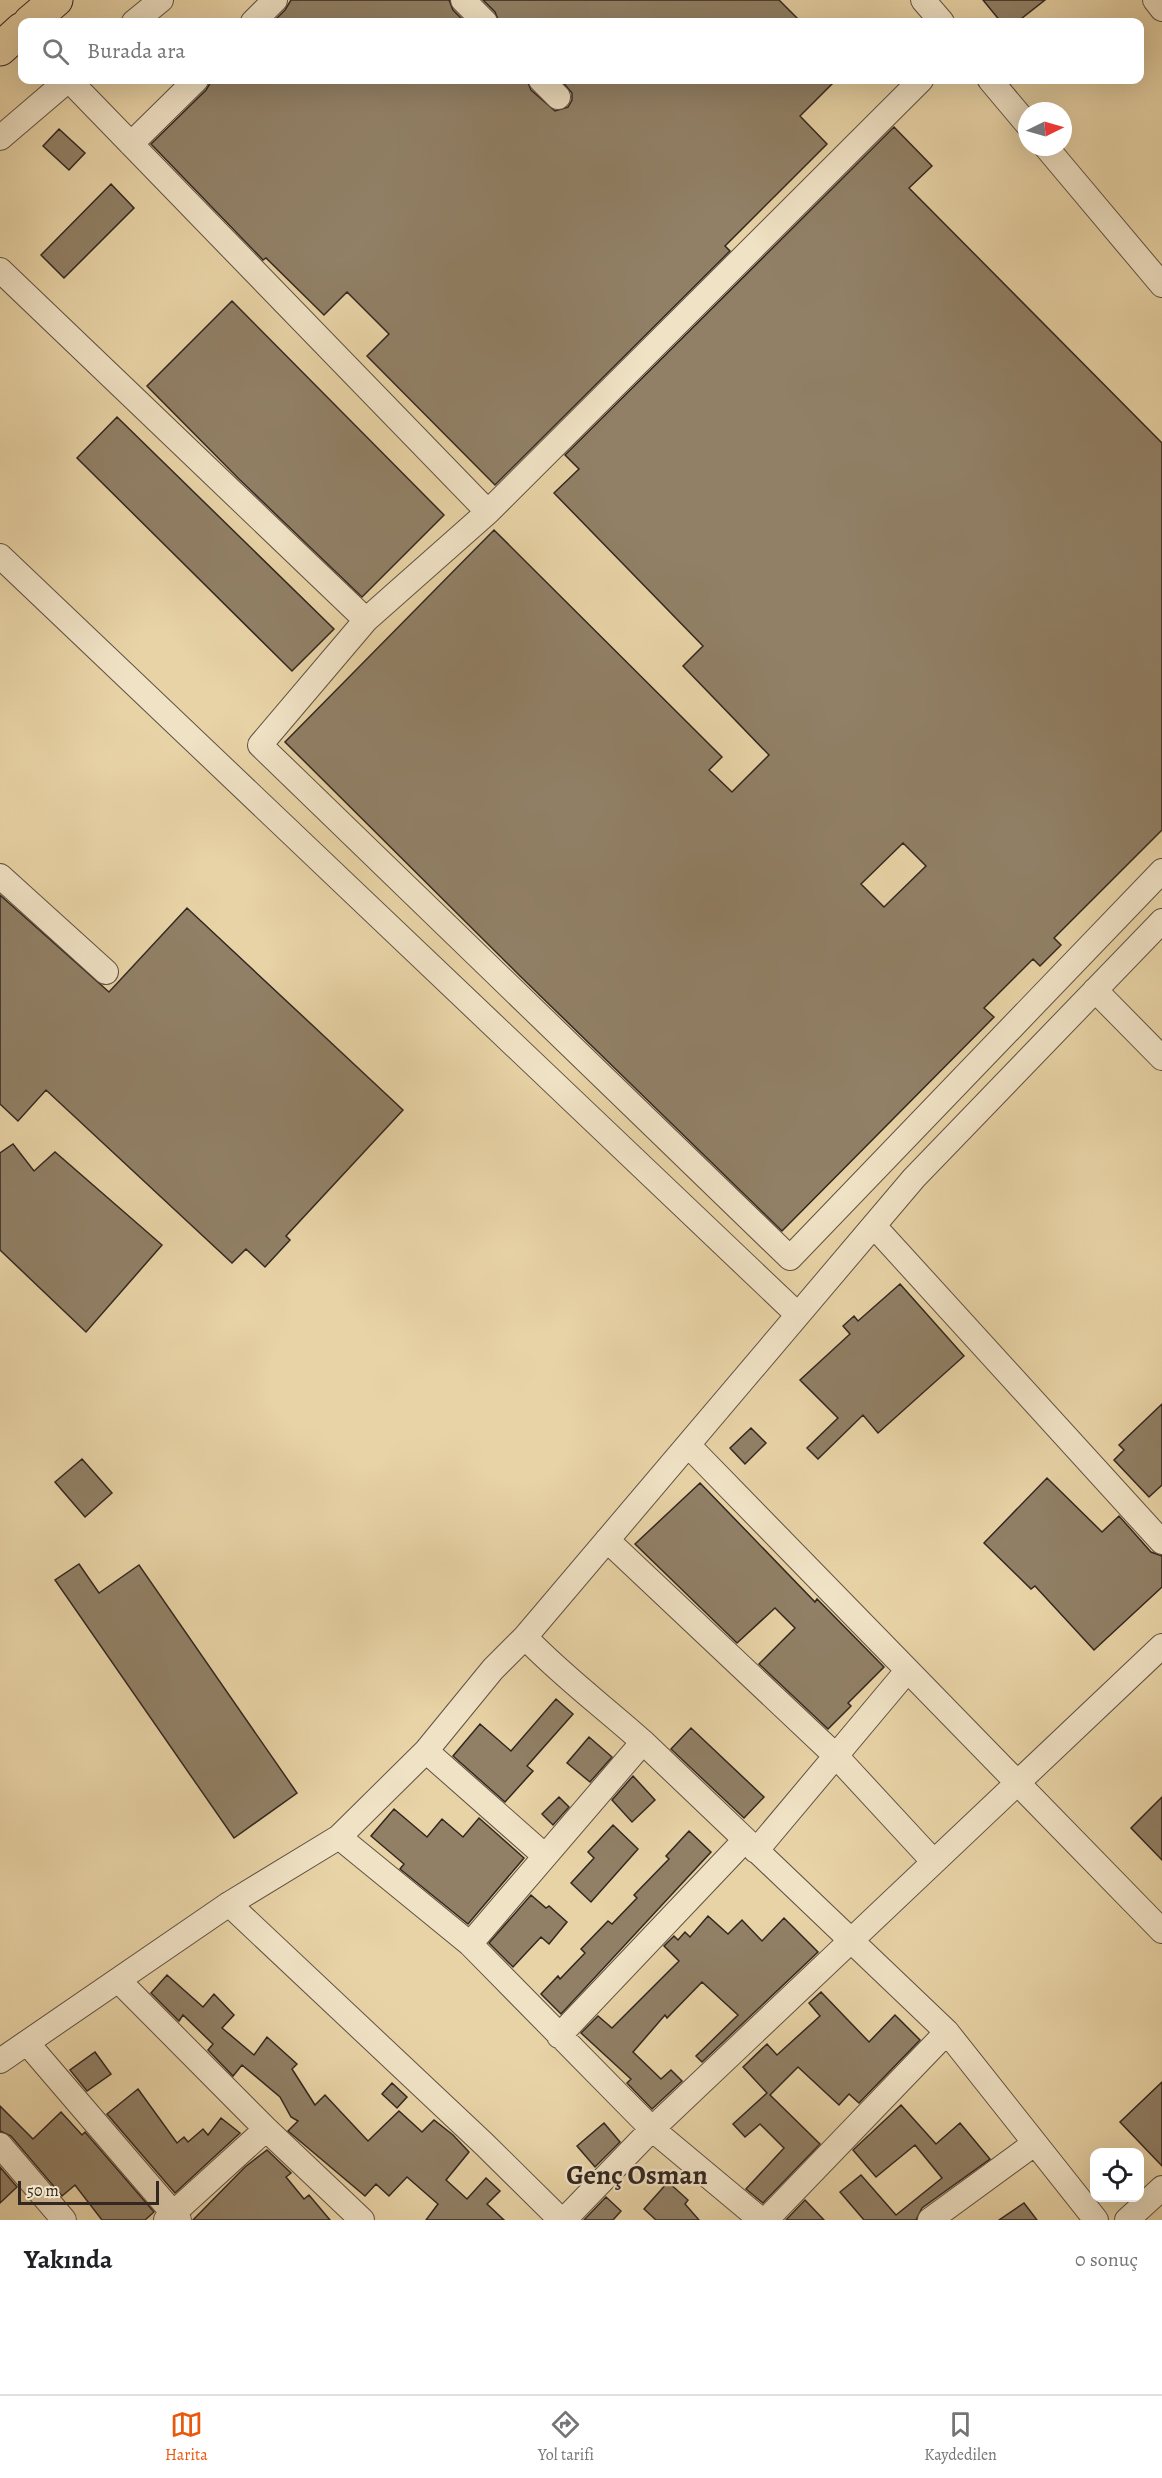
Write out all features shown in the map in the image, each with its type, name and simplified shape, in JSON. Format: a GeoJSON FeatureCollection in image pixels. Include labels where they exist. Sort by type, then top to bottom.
{"type":"FeatureCollection","features":[{"type":"Feature","properties":{"kind":"highway"},"geometry":{"type":"LineString","coordinates":[[35,18],[56,0]]}},
{"type":"Feature","properties":{"kind":"highway"},"geometry":{"type":"LineString","coordinates":[[0,49],[18,33]]}},
{"type":"Feature","properties":{"kind":"street"},"geometry":{"type":"LineString","coordinates":[[139,18],[161,0]]}},
{"type":"Feature","properties":{"kind":"street"},"geometry":{"type":"LineString","coordinates":[[257,18],[275,0]]}},
{"type":"Feature","properties":{"kind":"street"},"geometry":{"type":"LineString","coordinates":[[463,0],[481,18]]}},
{"type":"Feature","properties":{"kind":"street"},"geometry":{"type":"LineString","coordinates":[[923,0],[939,18]]}},
{"type":"Feature","properties":{"kind":"street"},"geometry":{"type":"LineString","coordinates":[[1155,0],[1162,9]]}},
{"type":"Feature","properties":{"kind":"street"},"geometry":{"type":"LineString","coordinates":[[0,138],[64,84]]}},
{"type":"Feature","properties":{"kind":"street"},"geometry":{"type":"LineString","coordinates":[[73,84],[488,512]]}},
{"type":"Feature","properties":{"kind":"street"},"geometry":{"type":"LineString","coordinates":[[131,144],[192,84]]}},
{"type":"Feature","properties":{"kind":"street"},"geometry":{"type":"LineString","coordinates":[[545,84],[558,97]]}},
{"type":"Feature","properties":{"kind":"street"},"geometry":{"type":"LineString","coordinates":[[917,84],[488,512],[366,620],[260,745],[790,1258],[1162,871]]}},
{"type":"Feature","properties":{"kind":"street"},"geometry":{"type":"LineString","coordinates":[[993,84],[1018,113]]}},
{"type":"Feature","properties":{"kind":"street"},"geometry":{"type":"LineString","coordinates":[[1054,156],[1162,285]]}},
{"type":"Feature","properties":{"kind":"street"},"geometry":{"type":"LineString","coordinates":[[0,270],[366,620]]}},
{"type":"Feature","properties":{"kind":"street"},"geometry":{"type":"LineString","coordinates":[[0,556],[798,1315]]}},
{"type":"Feature","properties":{"kind":"street"},"geometry":{"type":"LineString","coordinates":[[0,876],[106,972]]}},
{"type":"Feature","properties":{"kind":"street"},"geometry":{"type":"LineString","coordinates":[[0,2061],[28,2044],[229,1904],[339,1837],[426,1751],[493,1669],[525,1637],[914,1178],[1162,921]]}},
{"type":"Feature","properties":{"kind":"street"},"geometry":{"type":"LineString","coordinates":[[1095,990],[1162,1058]]}},
{"type":"Feature","properties":{"kind":"street"},"geometry":{"type":"LineString","coordinates":[[874,1226],[1162,1542]]}},
{"type":"Feature","properties":{"kind":"street"},"geometry":{"type":"LineString","coordinates":[[688,1445],[1162,1931]]}},
{"type":"Feature","properties":{"kind":"street"},"geometry":{"type":"LineString","coordinates":[[607,1540],[836,1756],[934,1862]]}},
{"type":"Feature","properties":{"kind":"street"},"geometry":{"type":"LineString","coordinates":[[525,1637],[549,1663],[603,1706],[643,1742],[850,1942],[947,2032],[1096,2220]]}},
{"type":"Feature","properties":{"kind":"street"},"geometry":{"type":"LineString","coordinates":[[229,1904],[562,2220],[652,2129],[1162,1646]]}},
{"type":"Feature","properties":{"kind":"street"},"geometry":{"type":"LineString","coordinates":[[559,2036],[836,1756],[908,1671]]}},
{"type":"Feature","properties":{"kind":"street"},"geometry":{"type":"LineString","coordinates":[[470,1944],[643,1742]]}},
{"type":"Feature","properties":{"kind":"street"},"geometry":{"type":"LineString","coordinates":[[426,1751],[545,1856]]}},
{"type":"Feature","properties":{"kind":"street"},"geometry":{"type":"LineString","coordinates":[[339,1837],[470,1944],[652,2129],[761,2220]]}},
{"type":"Feature","properties":{"kind":"street"},"geometry":{"type":"LineString","coordinates":[[119,1981],[266,2129],[362,2220]]}},
{"type":"Feature","properties":{"kind":"street"},"geometry":{"type":"LineString","coordinates":[[766,2220],[947,2032]]}},
{"type":"Feature","properties":{"kind":"street"},"geometry":{"type":"LineString","coordinates":[[28,2044],[173,2218],[266,2129]]}},
{"type":"Feature","properties":{"kind":"street"},"geometry":{"type":"LineString","coordinates":[[930,2220],[1034,2144]]}},
{"type":"Feature","properties":{"kind":"street"},"geometry":{"type":"LineString","coordinates":[[0,2145],[64,2220]]}},
{"type":"Feature","properties":{"kind":"street"},"geometry":{"type":"LineString","coordinates":[[1127,2220],[1162,2188]]}},
{"type":"Feature","properties":{"kind":"building"},"geometry":{"type":"Polygon","coordinates":[[[291,0],[449,0],[453,10],[461,18],[277,18],[291,0]]]}},
{"type":"Feature","properties":{"kind":"building"},"geometry":{"type":"Polygon","coordinates":[[[483,0],[779,0],[797,18],[497,18],[495,12],[483,0]]]}},
{"type":"Feature","properties":{"kind":"building"},"geometry":{"type":"Polygon","coordinates":[[[983,0],[1045,0],[1022,18],[998,18],[983,0]]]}},
{"type":"Feature","properties":{"kind":"building"},"geometry":{"type":"Polygon","coordinates":[[[210,84],[529,84],[531,90],[555,111],[568,107],[572,100],[572,93],[564,84],[832,84],[800,116],[827,144],[725,246],[730,251],[495,485],[367,356],[389,334],[347,292],[324,315],[266,258],[263,260],[151,144],[210,84]]]}},
{"type":"Feature","properties":{"kind":"building"},"geometry":{"type":"Polygon","coordinates":[[[894,127],[932,166],[909,188],[1162,443],[1162,830],[1054,938],[1061,945],[1040,966],[1033,959],[984,1008],[994,1017],[782,1231],[520,976],[285,742],[494,530],[722,757],[709,770],[732,792],[769,755],[683,666],[703,646],[554,493],[579,469],[565,455],[894,127]],[[903,843],[861,884],[884,907],[926,866],[903,843]]]}},
{"type":"Feature","properties":{"kind":"building"},"geometry":{"type":"Polygon","coordinates":[[[59,129],[85,153],[69,170],[43,146],[59,129]]]}},
{"type":"Feature","properties":{"kind":"building"},"geometry":{"type":"Polygon","coordinates":[[[111,184],[134,208],[64,278],[41,255],[111,184]]]}},
{"type":"Feature","properties":{"kind":"building"},"geometry":{"type":"Polygon","coordinates":[[[232,301],[444,515],[362,597],[239,479],[147,386],[232,301]]]}},
{"type":"Feature","properties":{"kind":"building"},"geometry":{"type":"Polygon","coordinates":[[[117,417],[334,629],[292,671],[77,458],[117,417]]]}},
{"type":"Feature","properties":{"kind":"building"},"geometry":{"type":"Polygon","coordinates":[[[0,895],[109,992],[187,908],[403,1110],[286,1236],[290,1240],[265,1267],[246,1249],[232,1263],[46,1090],[18,1121],[0,1104],[0,895]]]}},
{"type":"Feature","properties":{"kind":"building"},"geometry":{"type":"Polygon","coordinates":[[[13,1144],[34,1171],[55,1152],[162,1245],[86,1332],[0,1250],[0,1153],[13,1144]]]}},
{"type":"Feature","properties":{"kind":"building"},"geometry":{"type":"Polygon","coordinates":[[[900,1284],[964,1356],[878,1433],[863,1415],[818,1459],[807,1448],[838,1418],[800,1380],[850,1334],[843,1326],[854,1316],[858,1321],[900,1284]]]}},
{"type":"Feature","properties":{"kind":"building"},"geometry":{"type":"Polygon","coordinates":[[[1162,1404],[1162,1485],[1149,1497],[1114,1460],[1124,1450],[1119,1445],[1162,1404]]]}},
{"type":"Feature","properties":{"kind":"building"},"geometry":{"type":"Polygon","coordinates":[[[751,1428],[766,1443],[745,1464],[730,1448],[751,1428]]]}},
{"type":"Feature","properties":{"kind":"building"},"geometry":{"type":"Polygon","coordinates":[[[82,1459],[112,1493],[85,1517],[55,1482],[82,1459]]]}},
{"type":"Feature","properties":{"kind":"building"},"geometry":{"type":"Polygon","coordinates":[[[1047,1478],[1102,1532],[1119,1516],[1151,1552],[1162,1556],[1162,1587],[1094,1650],[1035,1586],[1031,1589],[984,1543],[1047,1478]]]}},
{"type":"Feature","properties":{"kind":"building"},"geometry":{"type":"Polygon","coordinates":[[[700,1483],[815,1602],[817,1599],[884,1667],[848,1703],[851,1706],[828,1729],[759,1664],[795,1628],[775,1608],[737,1643],[635,1544],[700,1483]]]}},
{"type":"Feature","properties":{"kind":"building"},"geometry":{"type":"Polygon","coordinates":[[[79,1564],[99,1593],[139,1565],[297,1793],[234,1838],[55,1580],[79,1564]]]}},
{"type":"Feature","properties":{"kind":"building"},"geometry":{"type":"Polygon","coordinates":[[[556,1699],[573,1714],[527,1766],[533,1771],[505,1802],[453,1756],[480,1724],[511,1751],[556,1699]]]}},
{"type":"Feature","properties":{"kind":"building"},"geometry":{"type":"Polygon","coordinates":[[[691,1728],[764,1797],[744,1818],[671,1749],[691,1728]]]}},
{"type":"Feature","properties":{"kind":"building"},"geometry":{"type":"Polygon","coordinates":[[[589,1737],[612,1757],[590,1782],[567,1763],[589,1737]]]}},
{"type":"Feature","properties":{"kind":"building"},"geometry":{"type":"Polygon","coordinates":[[[633,1776],[655,1800],[632,1822],[612,1800],[633,1776]]]}},
{"type":"Feature","properties":{"kind":"building"},"geometry":{"type":"Polygon","coordinates":[[[559,1797],[569,1807],[553,1825],[542,1814],[559,1797]]]}},
{"type":"Feature","properties":{"kind":"building"},"geometry":{"type":"Polygon","coordinates":[[[1162,1797],[1162,1860],[1131,1828],[1162,1797]]]}},
{"type":"Feature","properties":{"kind":"building"},"geometry":{"type":"Polygon","coordinates":[[[394,1809],[427,1837],[442,1819],[463,1837],[479,1818],[524,1858],[468,1924],[400,1869],[404,1864],[371,1836],[394,1809]]]}},
{"type":"Feature","properties":{"kind":"building"},"geometry":{"type":"Polygon","coordinates":[[[613,1825],[638,1849],[591,1902],[571,1883],[594,1858],[588,1852],[613,1825]]]}},
{"type":"Feature","properties":{"kind":"building"},"geometry":{"type":"Polygon","coordinates":[[[689,1831],[711,1852],[561,2014],[541,1994],[558,1976],[560,1979],[585,1953],[581,1949],[608,1921],[612,1924],[637,1898],[634,1895],[669,1859],[666,1856],[689,1831]]]}},
{"type":"Feature","properties":{"kind":"building"},"geometry":{"type":"Polygon","coordinates":[[[531,1895],[546,1908],[549,1906],[567,1922],[549,1944],[541,1937],[513,1967],[489,1943],[531,1895]]]}},
{"type":"Feature","properties":{"kind":"building"},"geometry":{"type":"Polygon","coordinates":[[[708,1916],[728,1934],[742,1920],[762,1941],[784,1918],[818,1952],[702,2062],[696,2056],[738,2015],[702,1982],[667,2018],[665,2015],[633,2052],[661,2079],[671,2070],[682,2081],[652,2109],[627,2083],[631,2079],[581,2033],[598,2016],[612,2028],[679,1961],[664,1946],[674,1936],[678,1940],[685,1932],[690,1937],[708,1916]]]}},
{"type":"Feature","properties":{"kind":"building"},"geometry":{"type":"Polygon","coordinates":[[[167,1975],[203,2007],[214,1994],[234,2015],[222,2028],[254,2055],[267,2037],[297,2064],[292,2069],[315,2105],[325,2095],[368,2141],[399,2111],[422,2132],[434,2120],[469,2152],[446,2180],[467,2199],[486,2178],[500,2191],[487,2204],[504,2220],[426,2220],[438,2204],[407,2177],[389,2196],[376,2184],[365,2196],[288,2131],[298,2121],[291,2117],[280,2097],[242,2065],[233,2076],[208,2050],[213,2044],[183,2015],[179,2021],[151,1993],[167,1975]]]}},
{"type":"Feature","properties":{"kind":"building"},"geometry":{"type":"Polygon","coordinates":[[[821,1992],[869,2042],[895,2015],[920,2040],[859,2103],[849,2094],[839,2105],[798,2067],[770,2095],[820,2144],[763,2203],[746,2189],[784,2148],[760,2124],[745,2137],[733,2124],[767,2093],[743,2067],[767,2044],[777,2055],[820,2016],[809,2003],[821,1992]]]}},
{"type":"Feature","properties":{"kind":"building"},"geometry":{"type":"Polygon","coordinates":[[[95,2052],[111,2074],[87,2091],[70,2070],[95,2052]]]}},
{"type":"Feature","properties":{"kind":"building"},"geometry":{"type":"Polygon","coordinates":[[[1162,2082],[1162,2166],[1120,2122],[1162,2082]]]}},
{"type":"Feature","properties":{"kind":"building"},"geometry":{"type":"Polygon","coordinates":[[[392,2083],[407,2097],[397,2108],[382,2094],[392,2083]]]}},
{"type":"Feature","properties":{"kind":"building"},"geometry":{"type":"Polygon","coordinates":[[[138,2089],[177,2143],[184,2137],[188,2142],[203,2129],[208,2135],[221,2118],[240,2133],[175,2193],[107,2114],[138,2089]]]}},
{"type":"Feature","properties":{"kind":"building"},"geometry":{"type":"Polygon","coordinates":[[[901,2105],[936,2144],[960,2123],[990,2159],[922,2208],[916,2220],[864,2220],[840,2192],[861,2175],[896,2215],[942,2178],[915,2145],[876,2177],[853,2150],[901,2105]]]}},
{"type":"Feature","properties":{"kind":"building"},"geometry":{"type":"Polygon","coordinates":[[[0,2106],[33,2139],[61,2112],[82,2135],[85,2132],[154,2212],[145,2220],[102,2220],[75,2185],[62,2196],[11,2136],[0,2131],[0,2106]]]}},
{"type":"Feature","properties":{"kind":"building"},"geometry":{"type":"Polygon","coordinates":[[[604,2123],[620,2142],[595,2167],[577,2146],[604,2123]]]}},
{"type":"Feature","properties":{"kind":"building"},"geometry":{"type":"Polygon","coordinates":[[[267,2150],[291,2173],[286,2177],[304,2199],[309,2195],[330,2220],[193,2220],[245,2167],[267,2150]]]}},
{"type":"Feature","properties":{"kind":"building"},"geometry":{"type":"Polygon","coordinates":[[[0,2167],[17,2187],[0,2203],[0,2167]]]}},
{"type":"Feature","properties":{"kind":"building"},"geometry":{"type":"Polygon","coordinates":[[[668,2182],[688,2200],[685,2204],[699,2220],[656,2220],[644,2209],[668,2182]]]}},
{"type":"Feature","properties":{"kind":"building"},"geometry":{"type":"Polygon","coordinates":[[[606,2197],[621,2211],[613,2220],[584,2220],[606,2197]]]}},
{"type":"Feature","properties":{"kind":"building"},"geometry":{"type":"Polygon","coordinates":[[[805,2200],[824,2220],[786,2220],[805,2200]]]}},
{"type":"Feature","properties":{"kind":"building"},"geometry":{"type":"Polygon","coordinates":[[[1024,2203],[1037,2220],[999,2220],[1024,2203]]]}},
{"type":"Feature","properties":{"kind":"district","name":"Genç Osman"},"geometry":{"type":"Point","coordinates":[637,2175]}}]}
